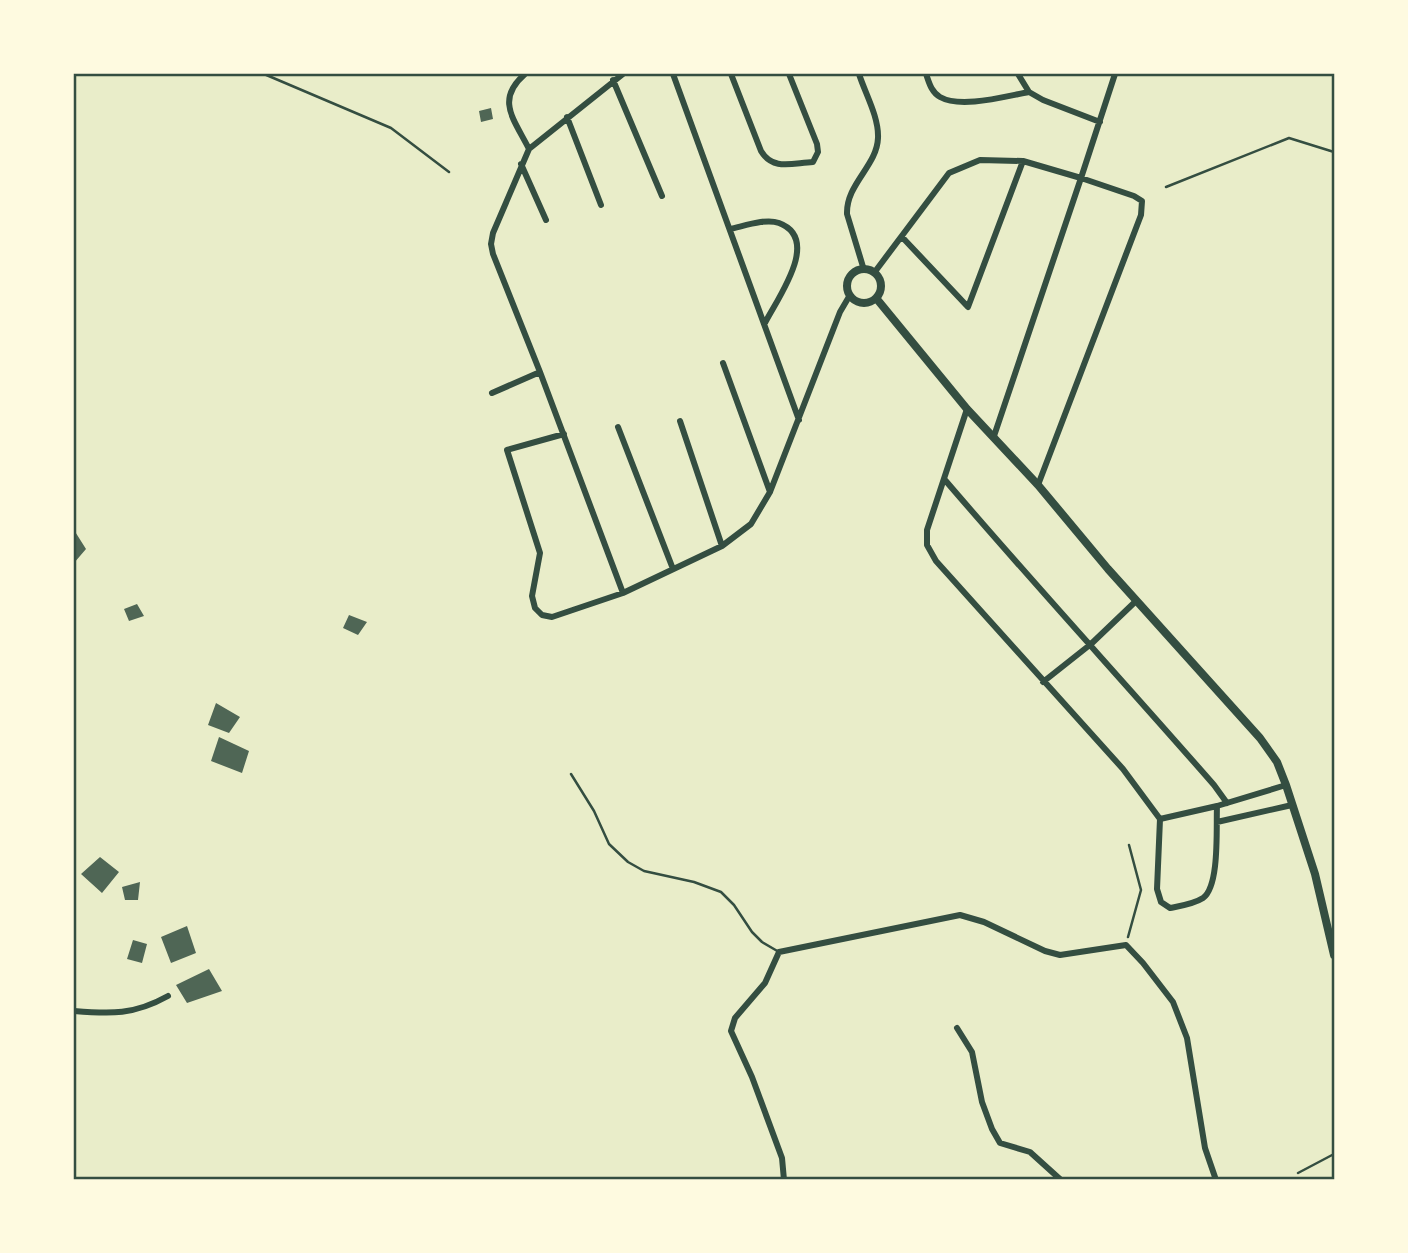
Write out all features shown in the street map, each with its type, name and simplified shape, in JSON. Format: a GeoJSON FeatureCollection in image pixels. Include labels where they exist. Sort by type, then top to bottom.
{"type":"FeatureCollection","features":[{"type":"Feature","properties":{"kind":"street"},"geometry":{"type":"LineString","coordinates":[[525,74],[512,85],[508,100],[511,113],[528,149]]}},
{"type":"Feature","properties":{"kind":"street"},"geometry":{"type":"LineString","coordinates":[[623,74],[528,149],[493,233],[491,244],[623,593]]}},
{"type":"Feature","properties":{"kind":"street"},"geometry":{"type":"LineString","coordinates":[[673,74],[799,420]]}},
{"type":"Feature","properties":{"kind":"street"},"geometry":{"type":"LineString","coordinates":[[731,74],[767,161],[775,164],[813,162],[818,152],[817,144],[789,74]]}},
{"type":"Feature","properties":{"kind":"street"},"geometry":{"type":"LineString","coordinates":[[859,74],[878,136],[876,151],[849,196],[846,206],[864,270]]}},
{"type":"Feature","properties":{"kind":"street"},"geometry":{"type":"LineString","coordinates":[[926,74],[931,89],[939,97],[950,100],[975,101],[1029,92]]}},
{"type":"Feature","properties":{"kind":"street"},"geometry":{"type":"LineString","coordinates":[[1018,74],[1029,92],[1100,122]]}},
{"type":"Feature","properties":{"kind":"street"},"geometry":{"type":"LineString","coordinates":[[994,436],[1115,74]]}},
{"type":"Feature","properties":{"kind":"street"},"geometry":{"type":"LineString","coordinates":[[613,80],[662,196]]}},
{"type":"Feature","properties":{"kind":"street"},"geometry":{"type":"LineString","coordinates":[[567,117],[601,205]]}},
{"type":"Feature","properties":{"kind":"street"},"geometry":{"type":"LineString","coordinates":[[874,273],[948,173],[980,160],[1023,161],[1081,178],[1142,201],[1141,215],[1038,485]]}},
{"type":"Feature","properties":{"kind":"street"},"geometry":{"type":"LineString","coordinates":[[902,237],[968,307],[1023,161]]}},
{"type":"Feature","properties":{"kind":"street"},"geometry":{"type":"LineString","coordinates":[[521,164],[546,220]]}},
{"type":"Feature","properties":{"kind":"street"},"geometry":{"type":"LineString","coordinates":[[730,229],[761,223],[778,223],[793,233],[798,242],[798,255],[791,273],[765,323]]}},
{"type":"Feature","properties":{"kind":"street"},"geometry":{"type":"LineString","coordinates":[[564,434],[507,450],[540,554],[532,596],[535,608],[542,615],[552,617],[623,593],[722,546],[751,524],[770,492],[840,312],[850,295],[850,277],[864,270],[874,273],[881,282],[876,298],[866,303],[860,303],[850,295]]}},
{"type":"Feature","properties":{"kind":"street"},"geometry":{"type":"LineString","coordinates":[[876,298],[967,409],[1038,485],[1136,601],[1260,738],[1277,762],[1315,874],[1335,955]]}},
{"type":"Feature","properties":{"kind":"street"},"geometry":{"type":"LineString","coordinates":[[723,363],[770,492]]}},
{"type":"Feature","properties":{"kind":"street"},"geometry":{"type":"LineString","coordinates":[[492,393],[540,372]]}},
{"type":"Feature","properties":{"kind":"street"},"geometry":{"type":"LineString","coordinates":[[967,409],[926,530],[927,545],[936,561],[1124,769],[1160,819],[1157,889],[1161,902],[1170,908],[1201,900],[1214,881],[1217,806]]}},
{"type":"Feature","properties":{"kind":"street"},"geometry":{"type":"LineString","coordinates":[[680,421],[722,546]]}},
{"type":"Feature","properties":{"kind":"street"},"geometry":{"type":"LineString","coordinates":[[618,427],[673,569]]}},
{"type":"Feature","properties":{"kind":"street"},"geometry":{"type":"LineString","coordinates":[[945,480],[1032,581],[1091,643],[1227,803]]}},
{"type":"Feature","properties":{"kind":"street"},"geometry":{"type":"LineString","coordinates":[[1043,682],[1091,643],[1136,601]]}},
{"type":"Feature","properties":{"kind":"street"},"geometry":{"type":"LineString","coordinates":[[1160,819],[1217,806],[1286,785]]}},
{"type":"Feature","properties":{"kind":"street"},"geometry":{"type":"LineString","coordinates":[[1217,822],[1292,806]]}},
{"type":"Feature","properties":{"kind":"street"},"geometry":{"type":"LineString","coordinates":[[785,1180],[782,1158],[752,1077],[731,1031],[735,1018],[765,983],[779,952],[960,915],[984,922],[1045,951],[1060,955],[1126,946],[1143,963],[1173,1002],[1186,1038],[1205,1148],[1216,1180]]}},
{"type":"Feature","properties":{"kind":"street"},"geometry":{"type":"LineString","coordinates":[[74,1011],[112,1014],[131,1012],[155,1004],[168,996]]}},
{"type":"Feature","properties":{"kind":"street"},"geometry":{"type":"LineString","coordinates":[[957,1028],[972,1052],[982,1102],[1000,1143],[1030,1152],[1061,1180]]}},
{"type":"Feature","properties":{"kind":"street"},"geometry":{"type":"LineString","coordinates":[[1278,1180],[1290,1179]]}},
{"type":"Feature","properties":{"kind":"lane"},"geometry":{"type":"LineString","coordinates":[[571,774],[594,811],[609,844],[628,862],[644,871],[694,882],[721,892],[734,905],[752,932],[779,952]]}},
{"type":"Feature","properties":{"kind":"path"},"geometry":{"type":"LineString","coordinates":[[264,74],[391,128],[449,172]]}},
{"type":"Feature","properties":{"kind":"path"},"geometry":{"type":"LineString","coordinates":[[1166,187],[1289,138],[1335,152]]}},
{"type":"Feature","properties":{"kind":"path"},"geometry":{"type":"LineString","coordinates":[[1126,946],[1141,890],[1129,845]]}},
{"type":"Feature","properties":{"kind":"path"},"geometry":{"type":"LineString","coordinates":[[1290,1179],[1335,1154]]}},
{"type":"Feature","properties":{"kind":"building"},"geometry":{"type":"Polygon","coordinates":[[[491,108],[493,119],[481,122],[479,111],[491,108]]]}},
{"type":"Feature","properties":{"kind":"building"},"geometry":{"type":"Polygon","coordinates":[[[74,530],[86,549],[74,563],[74,530]]]}},
{"type":"Feature","properties":{"kind":"building"},"geometry":{"type":"Polygon","coordinates":[[[137,604],[144,616],[129,621],[124,609],[137,604]]]}},
{"type":"Feature","properties":{"kind":"building"},"geometry":{"type":"Polygon","coordinates":[[[349,615],[367,622],[358,635],[343,628],[349,615]]]}},
{"type":"Feature","properties":{"kind":"building"},"geometry":{"type":"Polygon","coordinates":[[[216,703],[240,717],[229,733],[208,725],[216,703]]]}},
{"type":"Feature","properties":{"kind":"building"},"geometry":{"type":"Polygon","coordinates":[[[219,737],[249,751],[242,773],[211,761],[219,737]]]}},
{"type":"Feature","properties":{"kind":"building"},"geometry":{"type":"Polygon","coordinates":[[[100,857],[119,872],[102,893],[81,874],[100,857]]]}},
{"type":"Feature","properties":{"kind":"building"},"geometry":{"type":"Polygon","coordinates":[[[140,882],[138,900],[125,900],[122,887],[140,882]]]}},
{"type":"Feature","properties":{"kind":"building"},"geometry":{"type":"Polygon","coordinates":[[[187,926],[196,953],[171,963],[161,937],[187,926]]]}},
{"type":"Feature","properties":{"kind":"building"},"geometry":{"type":"Polygon","coordinates":[[[133,940],[147,944],[142,963],[127,959],[133,940]]]}},
{"type":"Feature","properties":{"kind":"building"},"geometry":{"type":"Polygon","coordinates":[[[209,969],[222,991],[187,1003],[176,985],[209,969]]]}}]}
